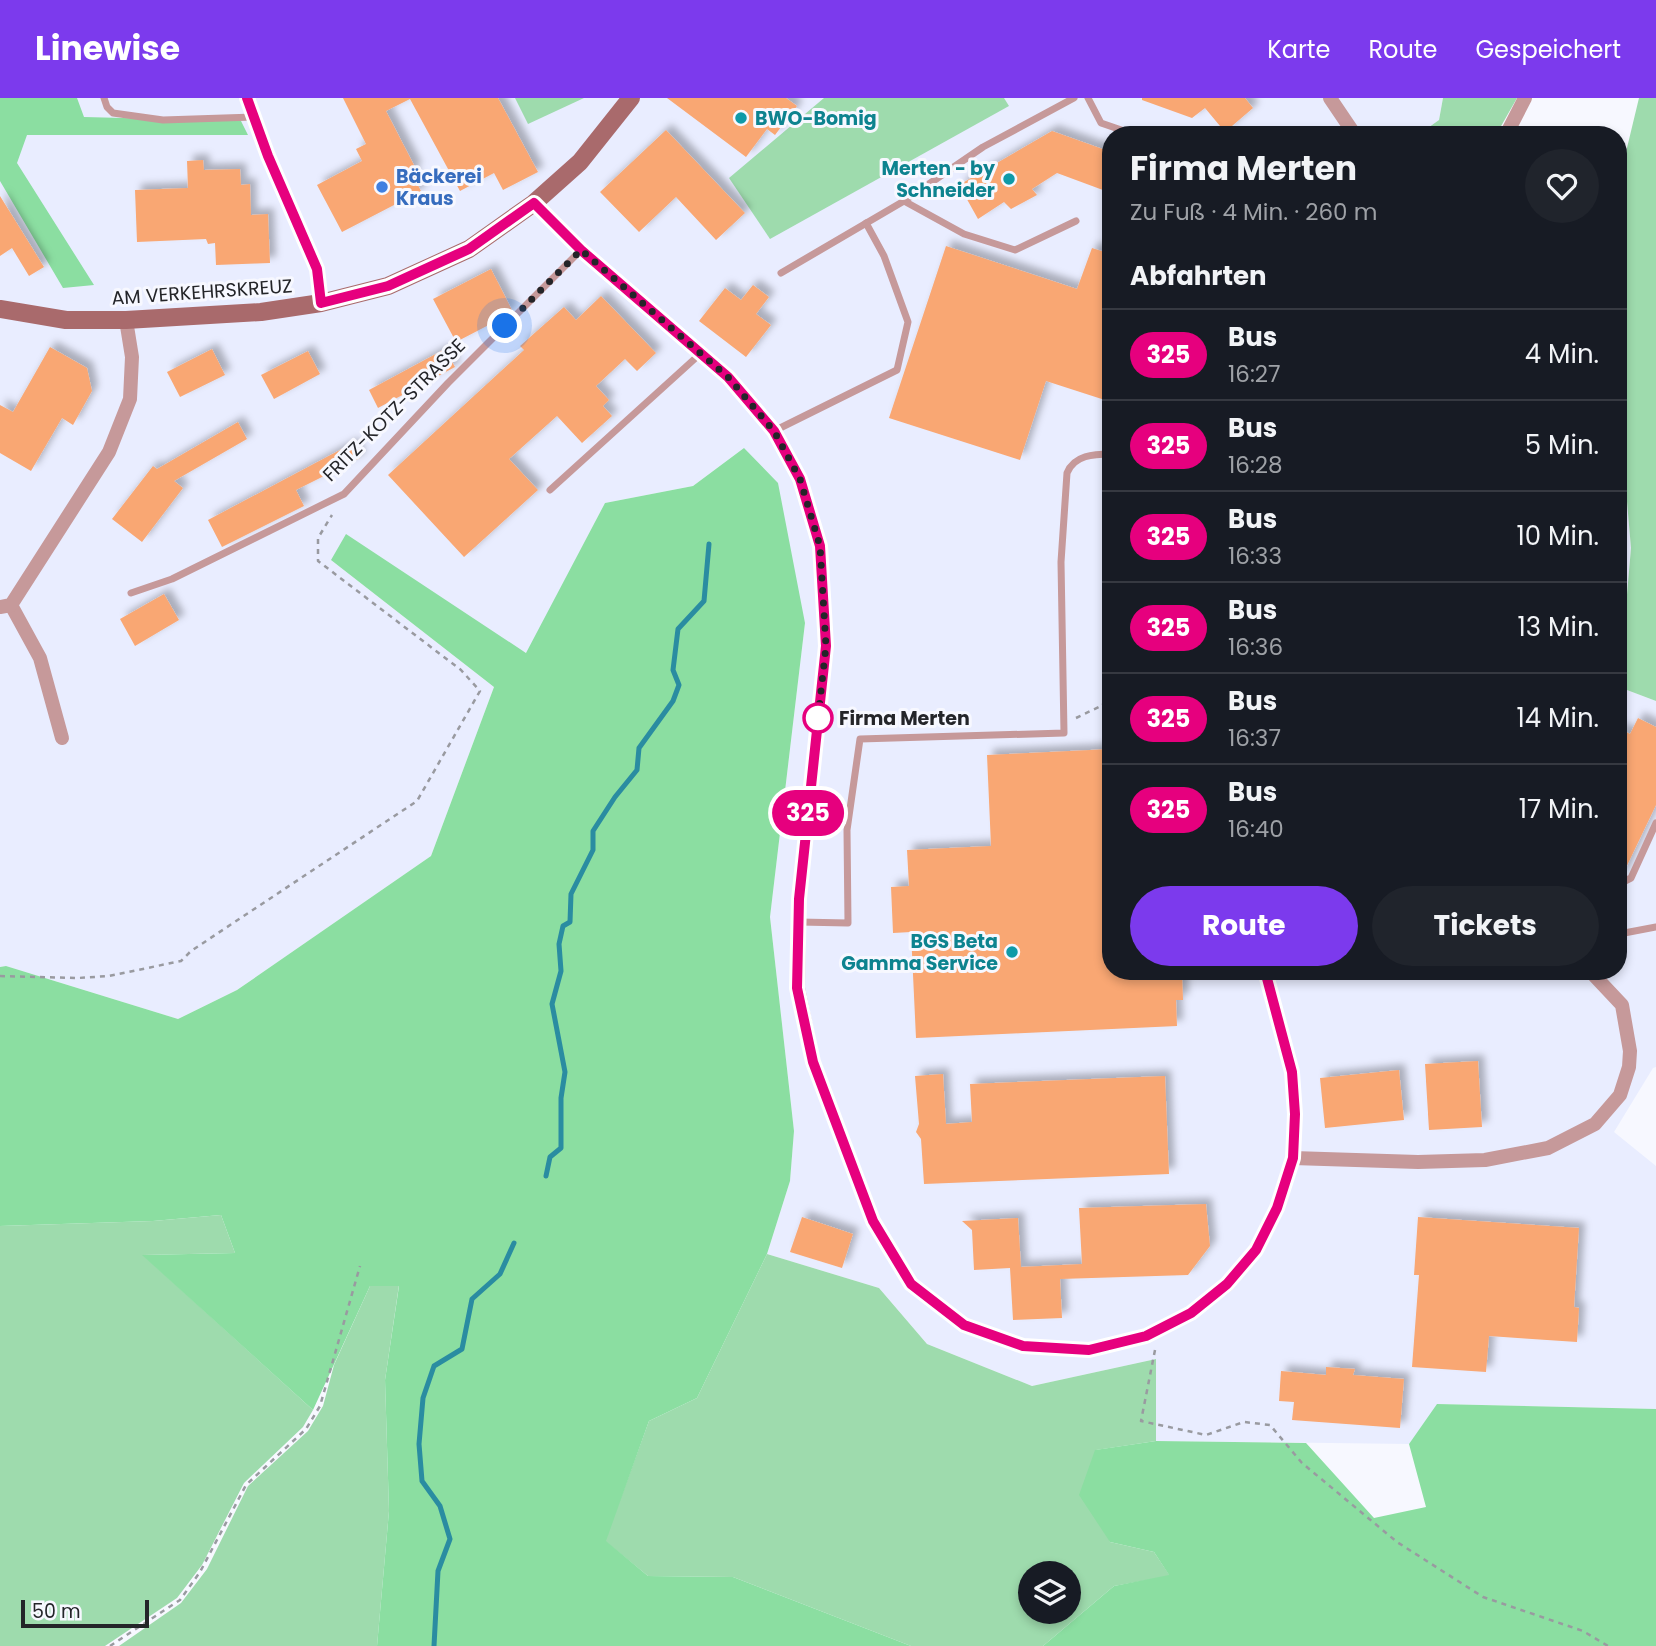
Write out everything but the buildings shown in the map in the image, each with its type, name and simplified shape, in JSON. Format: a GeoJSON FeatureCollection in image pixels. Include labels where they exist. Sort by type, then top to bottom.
{"type":"FeatureCollection","features":[{"type":"Feature","properties":{"kind":"street"},"geometry":{"type":"LineString","coordinates":[[247,98],[268,156],[317,269],[321,303]]}},
{"type":"Feature","properties":{"kind":"street","name":"AM VERKEHRSKREUZ"},"geometry":{"type":"LineString","coordinates":[[0,309],[66,320],[126,320],[261,312],[321,303],[388,286],[469,249],[534,203],[580,162],[631,98]]}},
{"type":"Feature","properties":{"kind":"street"},"geometry":{"type":"LineString","coordinates":[[1330,98],[1349,126]]}},
{"type":"Feature","properties":{"kind":"street"},"geometry":{"type":"LineString","coordinates":[[1511,126],[1525,98]]}},
{"type":"Feature","properties":{"kind":"street"},"geometry":{"type":"LineString","coordinates":[[534,203],[581,250],[728,377],[774,431],[800,479],[820,546],[826,646],[799,899],[797,988],[813,1062],[873,1221],[911,1284],[964,1325],[1023,1346],[1089,1350],[1146,1336],[1159,1330],[1191,1313],[1227,1284],[1256,1250],[1277,1208],[1293,1158],[1295,1114],[1292,1072],[1267,980]]}},
{"type":"Feature","properties":{"kind":"street"},"geometry":{"type":"LineString","coordinates":[[62,738],[40,658],[6,606],[109,452],[130,399],[132,357],[126,320]]}},
{"type":"Feature","properties":{"kind":"street"},"geometry":{"type":"LineString","coordinates":[[1293,1158],[1418,1162],[1485,1160],[1548,1148],[1595,1124],[1620,1095],[1629,1067],[1630,1051],[1622,1005],[1598,980]]}},
{"type":"Feature","properties":{"kind":"lane"},"geometry":{"type":"LineString","coordinates":[[104,98],[113,113],[163,120],[254,117]]}},
{"type":"Feature","properties":{"kind":"lane"},"geometry":{"type":"LineString","coordinates":[[781,273],[904,201],[983,148],[1074,98]]}},
{"type":"Feature","properties":{"kind":"lane"},"geometry":{"type":"LineString","coordinates":[[1088,98],[1101,123],[1110,126]]}},
{"type":"Feature","properties":{"kind":"lane"},"geometry":{"type":"LineString","coordinates":[[904,201],[964,234],[1015,250],[1076,221]]}},
{"type":"Feature","properties":{"kind":"lane"},"geometry":{"type":"LineString","coordinates":[[774,431],[897,370],[908,322],[884,256],[866,223]]}},
{"type":"Feature","properties":{"kind":"lane","name":"FRITZ-KOTZ-STRASSE"},"geometry":{"type":"LineString","coordinates":[[131,593],[172,579],[344,494],[448,383],[581,250]]}},
{"type":"Feature","properties":{"kind":"lane"},"geometry":{"type":"LineString","coordinates":[[550,490],[700,354]]}},
{"type":"Feature","properties":{"kind":"lane"},"geometry":{"type":"LineString","coordinates":[[799,922],[848,923],[847,830],[860,739],[1063,733],[1061,562],[1067,473],[1070,464],[1081,458],[1102,454]]}},
{"type":"Feature","properties":{"kind":"lane"},"geometry":{"type":"LineString","coordinates":[[1627,880],[1631,878],[1656,823]]}},
{"type":"Feature","properties":{"kind":"lane"},"geometry":{"type":"LineString","coordinates":[[1627,932],[1656,927]]}},
{"type":"Feature","properties":{"kind":"path"},"geometry":{"type":"LineString","coordinates":[[0,976],[108,976],[181,961],[191,951],[417,801],[480,691],[461,670],[318,561],[318,538],[344,494]]}},
{"type":"Feature","properties":{"kind":"path"},"geometry":{"type":"LineString","coordinates":[[1063,721],[1077,718],[1102,706]]}},
{"type":"Feature","properties":{"kind":"path"},"geometry":{"type":"LineString","coordinates":[[110,1646],[180,1600],[201,1572],[246,1485],[306,1429],[320,1406],[360,1266]]}},
{"type":"Feature","properties":{"kind":"path"},"geometry":{"type":"LineString","coordinates":[[1159,1330],[1141,1421],[1206,1435],[1244,1422],[1270,1425],[1302,1463],[1397,1542],[1483,1597],[1583,1630],[1608,1646]]}},
{"type":"Feature","properties":{"kind":"shaded area"},"geometry":{"type":"Polygon","coordinates":[[[0,98],[1443,98],[1439,120],[1431,126],[1102,126],[1102,980],[1627,980],[1627,690],[1656,701],[1656,1067],[1614,1132],[1656,1166],[1656,1409],[1438,1404],[1409,1444],[1156,1441],[1156,1359],[1032,1386],[927,1344],[879,1288],[767,1254],[790,1181],[794,1131],[770,917],[805,623],[744,448],[693,486],[605,503],[527,653],[331,560],[494,687],[431,856],[237,990],[178,1019],[6,966],[0,967],[0,98]]]}},
{"type":"Feature","properties":{"kind":"shaded area"},"geometry":{"type":"Polygon","coordinates":[[[1627,502],[1631,548],[1627,592],[1627,502]]]}},
{"type":"Feature","properties":{"kind":"green space"},"geometry":{"type":"Polygon","coordinates":[[[0,98],[77,98],[84,117],[241,121],[248,135],[27,135],[17,163],[94,285],[63,288],[0,181],[0,98]]]}},
{"type":"Feature","properties":{"kind":"green space"},"geometry":{"type":"Polygon","coordinates":[[[515,98],[584,98],[528,124],[515,98]]]}},
{"type":"Feature","properties":{"kind":"green space"},"geometry":{"type":"Polygon","coordinates":[[[824,98],[1004,98],[1009,106],[770,239],[729,178],[824,98]]]}},
{"type":"Feature","properties":{"kind":"green space"},"geometry":{"type":"Polygon","coordinates":[[[1443,98],[1517,98],[1501,126],[1431,126],[1439,120],[1443,98]]]}},
{"type":"Feature","properties":{"kind":"green space"},"geometry":{"type":"Polygon","coordinates":[[[1639,98],[1656,98],[1656,701],[1627,690],[1627,594],[1631,548],[1627,502],[1627,148],[1639,98]]]}},
{"type":"Feature","properties":{"kind":"green space"},"geometry":{"type":"Polygon","coordinates":[[[744,448],[778,483],[805,623],[770,917],[794,1131],[790,1181],[767,1254],[697,1398],[649,1421],[606,1541],[648,1576],[733,1577],[911,1646],[377,1646],[389,1511],[385,1380],[399,1286],[370,1286],[313,1410],[142,1255],[235,1253],[221,1215],[153,1221],[0,1226],[0,967],[6,966],[178,1019],[237,990],[431,856],[494,687],[331,560],[346,534],[526,653],[605,503],[693,486],[744,448]]]}},
{"type":"Feature","properties":{"kind":"green space"},"geometry":{"type":"Polygon","coordinates":[[[221,1215],[235,1253],[143,1255],[313,1410],[303,1427],[244,1483],[202,1565],[177,1598],[105,1646],[0,1646],[0,1226],[153,1221],[221,1215]]]}},
{"type":"Feature","properties":{"kind":"green space"},"geometry":{"type":"Polygon","coordinates":[[[767,1254],[879,1288],[927,1344],[1032,1386],[1156,1359],[1156,1441],[1096,1450],[1110,1542],[1154,1552],[1170,1576],[1114,1586],[1081,1614],[1081,1561],[1018,1561],[1018,1624],[1069,1624],[1043,1646],[911,1646],[733,1577],[648,1576],[605,1541],[649,1421],[697,1398],[767,1254]]]}},
{"type":"Feature","properties":{"kind":"green space"},"geometry":{"type":"Polygon","coordinates":[[[399,1285],[385,1380],[389,1511],[377,1646],[119,1646],[181,1603],[207,1569],[248,1486],[308,1431],[323,1406],[334,1365],[370,1286],[399,1285]]]}},
{"type":"Feature","properties":{"kind":"green space"},"geometry":{"type":"Polygon","coordinates":[[[1437,1404],[1656,1409],[1656,1646],[1043,1646],[1069,1624],[1081,1624],[1081,1614],[1114,1586],[1169,1575],[1154,1552],[1110,1542],[1079,1495],[1095,1450],[1156,1441],[1306,1443],[1374,1518],[1426,1507],[1409,1444],[1437,1404]]]}},
{"type":"Feature","properties":{"kind":"waterway"},"geometry":{"type":"LineString","coordinates":[[546,1176],[550,1157],[561,1148],[561,1098],[565,1072],[552,1004],[561,971],[559,944],[563,926],[570,922],[571,894],[593,850],[593,831],[637,770],[639,748],[673,701],[679,685],[673,670],[678,629],[704,601],[709,544]]}},
{"type":"Feature","properties":{"kind":"waterway"},"geometry":{"type":"LineString","coordinates":[[434,1646],[438,1571],[450,1539],[440,1506],[422,1481],[419,1444],[423,1398],[434,1366],[462,1349],[472,1299],[500,1274],[514,1243]]}},
{"type":"Feature","properties":{"kind":"bus line","name":"325"},"geometry":{"type":"LineString","coordinates":[[247,98],[268,156],[307,241],[317,269],[321,303],[388,286],[469,249],[534,203],[581,250],[728,377],[774,431],[800,479],[820,546],[826,646],[799,899],[797,988],[813,1062],[873,1221],[911,1284],[964,1325],[1023,1346],[1089,1350],[1146,1336],[1191,1313],[1227,1284],[1256,1250],[1277,1208],[1293,1158],[1295,1114],[1292,1072],[1267,980]]}},
{"type":"Feature","properties":{"kind":"place","name":"BWO-Bomig"},"geometry":{"type":"Point","coordinates":[741,118]}},
{"type":"Feature","properties":{"kind":"place","name":"Merten - by Schneider"},"geometry":{"type":"Point","coordinates":[1009,179]}},
{"type":"Feature","properties":{"kind":"place","name":"Bäckerei Kraus"},"geometry":{"type":"Point","coordinates":[382,187]}},
{"type":"Feature","properties":{"kind":"place","name":"Firma Merten"},"geometry":{"type":"Point","coordinates":[818,718]}},
{"type":"Feature","properties":{"kind":"place","name":"BGS Beta Gamma Service"},"geometry":{"type":"Point","coordinates":[1012,952]}},
{"type":"Feature","properties":{"kind":"route"},"geometry":{"type":"LineString","coordinates":[[505,326],[581,250],[728,377],[774,431],[800,479],[820,546],[826,646],[818,718]]}}]}
